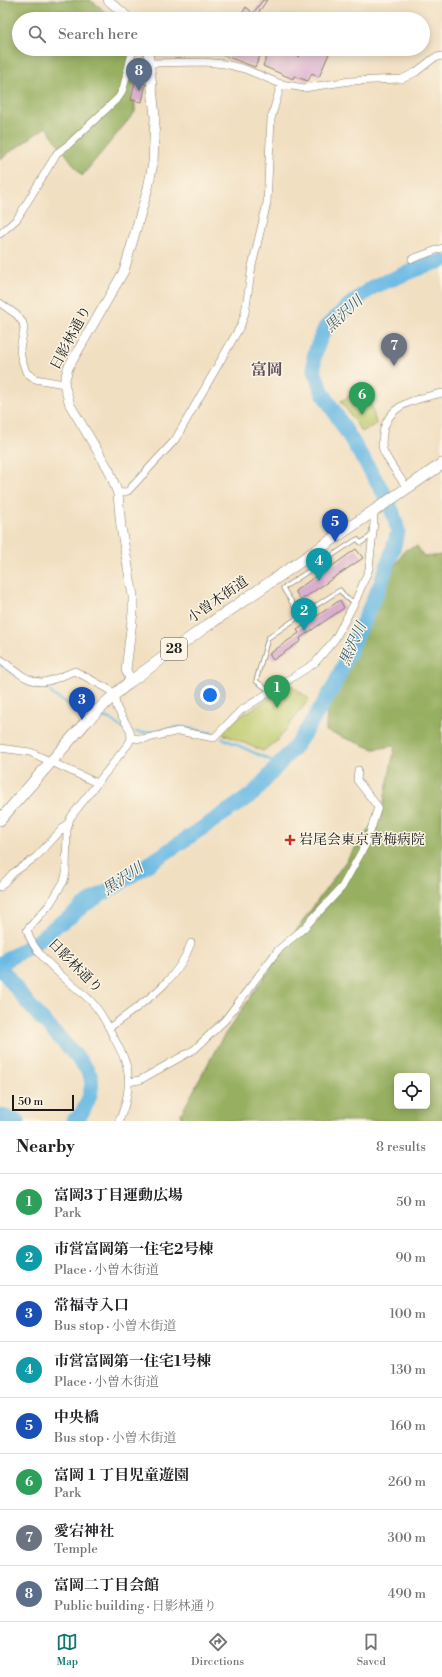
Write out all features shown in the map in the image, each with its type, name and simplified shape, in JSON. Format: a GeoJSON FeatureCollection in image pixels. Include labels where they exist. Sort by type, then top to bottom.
{"type":"FeatureCollection","features":[{"type":"Feature","properties":{"kind":"main road","name":"小曽木街道"},"geometry":{"type":"LineString","coordinates":[[0,820],[85,723],[131,681],[208,625],[442,464]]}},
{"type":"Feature","properties":{"kind":"street"},"geometry":{"type":"LineString","coordinates":[[108,0],[122,12]]}},
{"type":"Feature","properties":{"kind":"street"},"geometry":{"type":"LineString","coordinates":[[0,234],[17,219],[57,153],[119,97],[123,89],[131,56]]}},
{"type":"Feature","properties":{"kind":"street","name":"日影林通り"},"geometry":{"type":"LineString","coordinates":[[131,681],[126,670],[134,596],[121,527],[118,494],[109,470],[70,406],[64,384],[68,368],[124,271],[133,247],[153,163],[155,117],[149,56]]}},
{"type":"Feature","properties":{"kind":"street"},"geometry":{"type":"LineString","coordinates":[[150,63],[204,62],[226,64],[281,84],[304,88],[355,81],[398,80],[416,72],[434,58],[442,56]]}},
{"type":"Feature","properties":{"kind":"street"},"geometry":{"type":"LineString","coordinates":[[118,494],[128,491],[176,440],[241,325],[252,266],[267,203],[271,119],[281,84]]}},
{"type":"Feature","properties":{"kind":"street"},"geometry":{"type":"LineString","coordinates":[[412,259],[442,248]]}},
{"type":"Feature","properties":{"kind":"street"},"geometry":{"type":"LineString","coordinates":[[0,303],[17,315],[23,323],[24,329],[20,344],[21,357],[26,372],[30,377],[35,379],[64,384]]}},
{"type":"Feature","properties":{"kind":"street"},"geometry":{"type":"LineString","coordinates":[[403,491],[384,454],[382,445],[386,420],[392,412],[402,405],[416,399],[442,393]]}},
{"type":"Feature","properties":{"kind":"street"},"geometry":{"type":"LineString","coordinates":[[0,659],[28,679],[36,682],[46,682],[75,671],[103,685],[114,695],[116,708],[130,730],[131,738],[143,739],[179,731],[214,738],[240,711],[270,690],[315,663],[334,639],[355,602],[369,569],[375,511]]}},
{"type":"Feature","properties":{"kind":"street","name":"日影林通り"},"geometry":{"type":"LineString","coordinates":[[119,1121],[124,1106],[128,1082],[125,1059],[109,1028],[93,1003],[58,972],[39,952],[27,932],[28,928],[50,904],[64,881],[66,874],[66,830],[68,822],[131,738]]}},
{"type":"Feature","properties":{"kind":"street"},"geometry":{"type":"LineString","coordinates":[[0,748],[30,752],[97,783]]}},
{"type":"Feature","properties":{"kind":"street"},"geometry":{"type":"LineString","coordinates":[[128,1082],[140,1080],[194,1049],[225,1020],[278,950],[304,928],[342,887],[367,842],[378,807],[356,780],[358,770]]}},
{"type":"Feature","properties":{"kind":"street"},"geometry":{"type":"LineString","coordinates":[[0,886],[13,873],[36,857],[68,822]]}},
{"type":"Feature","properties":{"kind":"street"},"geometry":{"type":"LineString","coordinates":[[109,1028],[159,991],[184,960],[191,943]]}},
{"type":"Feature","properties":{"kind":"lane"},"geometry":{"type":"LineString","coordinates":[[300,616],[283,588],[357,539],[362,543],[373,535]]}},
{"type":"Feature","properties":{"kind":"lane"},"geometry":{"type":"LineString","coordinates":[[270,690],[256,680],[268,638],[340,590],[346,598],[355,602]]}},
{"type":"Feature","properties":{"kind":"green space"},"geometry":{"type":"Polygon","coordinates":[[[0,0],[90,0],[105,12],[12,12],[12,56],[134,56],[135,112],[82,176],[46,127],[0,159],[0,0]]]}},
{"type":"Feature","properties":{"kind":"green space"},"geometry":{"type":"Polygon","coordinates":[[[358,391],[372,407],[376,424],[362,432],[341,401],[358,391]]]}},
{"type":"Feature","properties":{"kind":"green space"},"geometry":{"type":"Polygon","coordinates":[[[417,546],[424,557],[442,555],[442,1121],[182,1121],[181,1114],[219,1043],[298,928],[382,811],[395,746],[374,749],[326,731],[327,701],[384,583],[405,550],[417,546]]]}},
{"type":"Feature","properties":{"kind":"green space"},"geometry":{"type":"Polygon","coordinates":[[[291,685],[309,699],[278,740],[263,751],[223,734],[238,718],[291,685]]]}},
{"type":"Feature","properties":{"kind":"building"},"geometry":{"type":"Polygon","coordinates":[[[263,0],[267,0],[259,12],[254,12],[263,0]]]}},
{"type":"Feature","properties":{"kind":"building"},"geometry":{"type":"Polygon","coordinates":[[[246,7],[250,12],[243,12],[246,7]]]}},
{"type":"Feature","properties":{"kind":"building"},"geometry":{"type":"Polygon","coordinates":[[[225,56],[260,56],[255,67],[225,56]]]}},
{"type":"Feature","properties":{"kind":"building"},"geometry":{"type":"Polygon","coordinates":[[[267,56],[328,56],[319,77],[312,73],[308,81],[294,76],[293,79],[263,66],[267,56]]]}},
{"type":"Feature","properties":{"kind":"building"},"geometry":{"type":"Polygon","coordinates":[[[135,82],[146,84],[142,102],[131,100],[135,82]]]}},
{"type":"Feature","properties":{"kind":"building"},"geometry":{"type":"Polygon","coordinates":[[[356,549],[363,558],[301,600],[295,591],[323,571],[321,569],[326,566],[328,569],[356,549]]]}},
{"type":"Feature","properties":{"kind":"building"},"geometry":{"type":"Polygon","coordinates":[[[340,600],[344,608],[300,638],[301,641],[273,660],[269,654],[299,633],[297,630],[340,600]]]}},
{"type":"Feature","properties":{"kind":"waterway","name":"黒沢川"},"geometry":{"type":"LineString","coordinates":[[0,964],[42,938],[83,906],[113,888],[253,794],[298,743],[333,688],[380,585],[398,531],[393,513],[382,490],[323,393],[314,371],[314,357],[325,328],[349,305],[373,287],[424,266],[442,261]]}},
{"type":"Feature","properties":{"kind":"waterway"},"geometry":{"type":"LineString","coordinates":[[0,664],[30,685],[48,688],[54,696],[87,714]]}},
{"type":"Feature","properties":{"kind":"waterway"},"geometry":{"type":"LineString","coordinates":[[103,717],[110,719],[125,730]]}},
{"type":"Feature","properties":{"kind":"waterway"},"geometry":{"type":"LineString","coordinates":[[136,732],[142,733],[179,727],[212,733]]}},
{"type":"Feature","properties":{"kind":"waterway"},"geometry":{"type":"LineString","coordinates":[[222,738],[279,764]]}},
{"type":"Feature","properties":{"kind":"waterway"},"geometry":{"type":"LineString","coordinates":[[0,967],[33,1009],[89,1072],[92,1083],[90,1096],[81,1114],[73,1121]]}},
{"type":"Feature","properties":{"kind":"waterway"},"geometry":{"type":"LineString","coordinates":[[0,1115],[18,1121]]}},
{"type":"Feature","properties":{"kind":"place","name":"富岡二丁目会館"},"geometry":{"type":"Point","coordinates":[139,91]}},
{"type":"Feature","properties":{"kind":"place","name":"愛宕神社"},"geometry":{"type":"Point","coordinates":[394,366]}},
{"type":"Feature","properties":{"kind":"place","name":"富岡１丁目児童遊園"},"geometry":{"type":"Point","coordinates":[362,415]}},
{"type":"Feature","properties":{"kind":"place","name":"中央橋"},"geometry":{"type":"Point","coordinates":[335,542]}},
{"type":"Feature","properties":{"kind":"place","name":"市営富岡第一住宅1号棟"},"geometry":{"type":"Point","coordinates":[319,581]}},
{"type":"Feature","properties":{"kind":"place","name":"市営富岡第一住宅2号棟"},"geometry":{"type":"Point","coordinates":[304,631]}},
{"type":"Feature","properties":{"kind":"place","name":"富岡3丁目運動広場"},"geometry":{"type":"Point","coordinates":[277,708]}},
{"type":"Feature","properties":{"kind":"place","name":"常福寺入口"},"geometry":{"type":"Point","coordinates":[82,720]}},
{"type":"Feature","properties":{"kind":"place","name":"岩尾会東京青梅病院"},"geometry":{"type":"Point","coordinates":[290,840]}},
{"type":"Feature","properties":{"kind":"district","name":"富岡"},"geometry":{"type":"Point","coordinates":[267,370]}}]}
